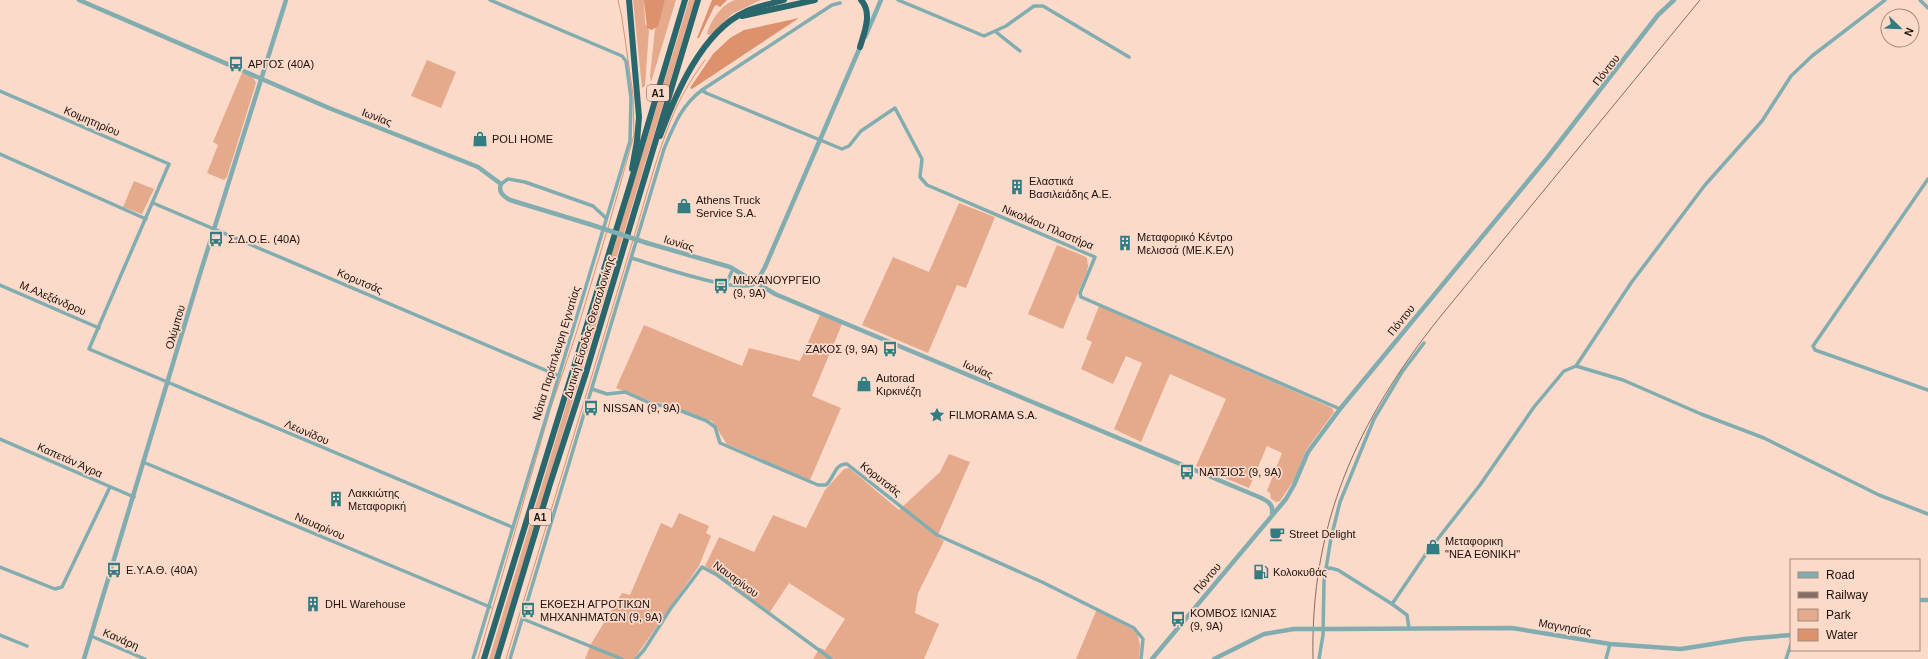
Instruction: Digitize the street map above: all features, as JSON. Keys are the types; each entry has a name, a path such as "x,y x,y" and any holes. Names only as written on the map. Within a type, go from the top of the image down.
{"highway":[{"path":"628,0 631,16 639,117 630,186"},
{"name":"Δυτική Είσοδος Θεσσαλονίκης","path":"484,659 560,408 630,186 685,0"},
{"name":"Δυτική Είσοδος Θεσσαλονίκης","path":"497,659 550,484 585,376 698,0"},
{"path":"648,163 673,105 701,54 717,33 735,18 756,8 784,0"},
{"path":"735,18 815,0"},
{"path":"860,48 867,15 865,5 861,0"}],"street":[{"name":"Ιωνίας","path":"79,0 328,108 478,167 501,184 499,188 502,194 510,200 733,269 783,297 1259,497 1270,503 1273,509 1272,513"},
{"name":"Ολύμπου","path":"84,659 214,230 286,0"},
{"name":"Νότια Παράπλευρη Εγνατίας","path":"473,659 512,528 560,376 606,218 624,165 631,128 628,76 624,58 617,53 490,0"},
{"path":"632,258 726,284 748,287 756,283 765,267 881,0"},
{"path":"898,0 984,36 996,32 1034,6 1041,5 1129,57"},
{"name":"Πόντου","path":"1152,659 1291,492 1308,452 1340,409 1547,158 1618,69 1658,15 1674,0"},
{"path":"1392,604 1426,554 1480,485 1539,401 1564,371 1576,366 1631,283 1705,186 1762,121 1791,76 1812,56 1885,0"},
{"path":"1920,0 1928,8"},
{"path":"510,659 664,148 677,118 687,103 702,90 832,5 840,3"},
{"path":"996,32 1020,51"},
{"path":"702,90 706,94 819,140"},
{"name":"Κοιμητηρίου","path":"0,91 167,163 169,166 167,172 153,203"},
{"name":"Νικολάου Πλαστήρα","path":"819,140 838,149 846,148 859,133 895,108 922,159 920,177 927,185 1095,257 1080,293 1081,297 1340,409"},
{"path":"0,154 146,219"},
{"path":"501,184 505,180 513,179 532,185 593,206 606,218"},
{"path":"1928,179 1813,346 1816,350 1928,390"},
{"path":"99,328 153,203"},
{"name":"Κορυτσάς","path":"153,203 560,376"},
{"path":"726,284 733,269"},
{"name":"Μ.Αλεξάνδρου","path":"0,285 99,328"},
{"name":"Λεωνίδου","path":"99,328 89,349 94,352 512,528"},
{"path":"1319,659 1322,635 1322,602 1326,569 1331,538 1340,502 1374,419 1402,372 1424,343"},
{"path":"1576,366 1623,380 1701,414 1764,438 1879,495 1928,514"},
{"name":"Κορυτσάς","path":"592,389 607,394 625,392 652,404 671,407 707,421 715,427 720,443 818,485 826,485 837,468 841,465 847,464 937,535 1062,591 1134,628 1142,639 1141,659"},
{"name":"Καπετάν Άγρα","path":"0,439 134,497"},
{"name":"Ναυαρίνου","path":"143,462 490,606"},
{"path":"0,567 55,589 62,587 110,487"},
{"name":"Ναυαρίνου","path":"636,659 644,650 671,608 702,567 832,659"},
{"path":"1326,569 1330,568 1338,570 1392,604 1407,615 1409,628"},
{"path":"523,619 622,659"},
{"name":"Μαγνησίας","path":"1214,659 1264,634 1277,630 1294,629 1512,628 1610,644 1681,649 1744,639 1790,635"},
{"path":"0,635 27,646"},
{"name":"Κανάρη","path":"91,636 145,659"},
{"path":"1606,659 1610,644"},
{"path":"1786,659 1790,647"}],"green space":[{"path":"633,0 644,0 645,23 649,30 645,86 642,88"},
{"path":"665,0 676,0 651,82 650,76 655,29"},
{"path":"689,0 695,0 494,659 489,659"},
{"path":"735,0 761,0 732,14 711,35 707,34 711,24 721,9"},
{"path":"427,60 456,72 441,108 411,96"},
{"path":"242,73 253,77 256,83 227,177 224,180 207,173 218,145 213,142"},
{"path":"134,181 154,189 142,214 123,207"},
{"path":"959,203 995,217 966,288 957,285 928,353 862,325 893,257 929,272"},
{"path":"1057,245 1087,258 1088,266 1063,329 1028,314"},
{"path":"1099,306 1332,408 1334,412 1306,450 1294,480 1280,501 1276,502 1271,499 1270,493 1267,491 1282,453 1267,446 1249,488 1196,466 1226,399 1170,374 1141,442 1114,429 1142,363 1126,356 1113,384 1081,369 1092,342 1086,339"},
{"path":"820,315 842,324 812,396 841,408 810,480 727,444 712,421 665,403 652,402 616,388 644,325 742,366 749,348 800,361"},
{"path":"949,454 970,462 937,537 944,541 918,593 915,613 939,624 924,659 813,659 820,648 825,650 845,619 789,583 770,612 705,566 719,537 754,552 773,515 806,528 825,490 844,469 849,468 899,510 940,472"},
{"path":"679,513 709,526 706,533 711,536 699,566 634,659 585,659 591,644 622,593 630,595 661,523 672,528"},
{"path":"1097,609 1137,632 1140,645 1139,659 1076,659"}],"water":[{"path":"644,0 665,0 658,26 652,30 647,28"},
{"path":"712,0 727,0 720,7 716,5 714,7 699,38 697,38"},
{"path":"799,18 692,89 690,88 713,54 730,38 744,30"}],"waterway":[{"path":"608,228 634,135 633,95 618,0"},
{"path":"634,237 653,172 676,108 682,95 705,60"},
{"path":"478,659 551,407 576,334 607,231"},
{"path":"506,659 633,240"}],"railway":[{"path":"1313,659 1314,610 1320,563 1330,519 1344,476 1363,435 1385,395 1411,356 1440,317 1700,0"}],"place":[{"name":"ΑΡΓΟΣ (40Α)","path":"236,64"},
{"name":"POLI HOME","path":"480,139"},
{"name":"Ελαστικά Βασιλειάδης Α.Ε.","path":"1017,187"},
{"name":"Athens Truck Service S.A.","path":"684,206"},
{"name":"Σ.Δ.Ο.Ε. (40Α)","path":"216,239"},
{"name":"Μεταφορικό Κέντρο Μελισσά (ΜΕ.Κ.ΕΛ)","path":"1125,243"},
{"name":"ΜΗΧΑΝΟΥΡΓΕΙΟ (9, 9Α)","path":"721,286"},
{"name":"ΖΑΚΟΣ (9, 9Α)","path":"890,349"},
{"name":"Autorad Κιρκινέζη","path":"864,384"},
{"name":"NISSAN (9, 9Α)","path":"591,408"},
{"name":"FILMORAMA S.A.","path":"937,415"},
{"name":"ΝΑΤΣΙΟΣ (9, 9Α)","path":"1187,472"},
{"name":"Λακκιώτης Μεταφορική","path":"336,499"},
{"name":"Street Delight","path":"1277,534"},
{"name":"Μεταφορικη \"ΝΕΑ ΕΘΝΙΚΗ\"","path":"1433,547"},
{"name":"Ε.Υ.Α.Θ. (40Α)","path":"114,570"},
{"name":"Κολοκυθάς","path":"1261,572"},
{"name":"DHL Warehouse","path":"313,604"},
{"name":"ΕΚΘΕΣΗ ΑΓΡΟΤΙΚΩΝ ΜΗΧΑΝΗΜΑΤΩΝ (9, 9Α)","path":"528,610"},
{"name":"ΚΟΜΒΟΣ ΙΩΝΙΑΣ (9, 9Α)","path":"1178,619"}]}
